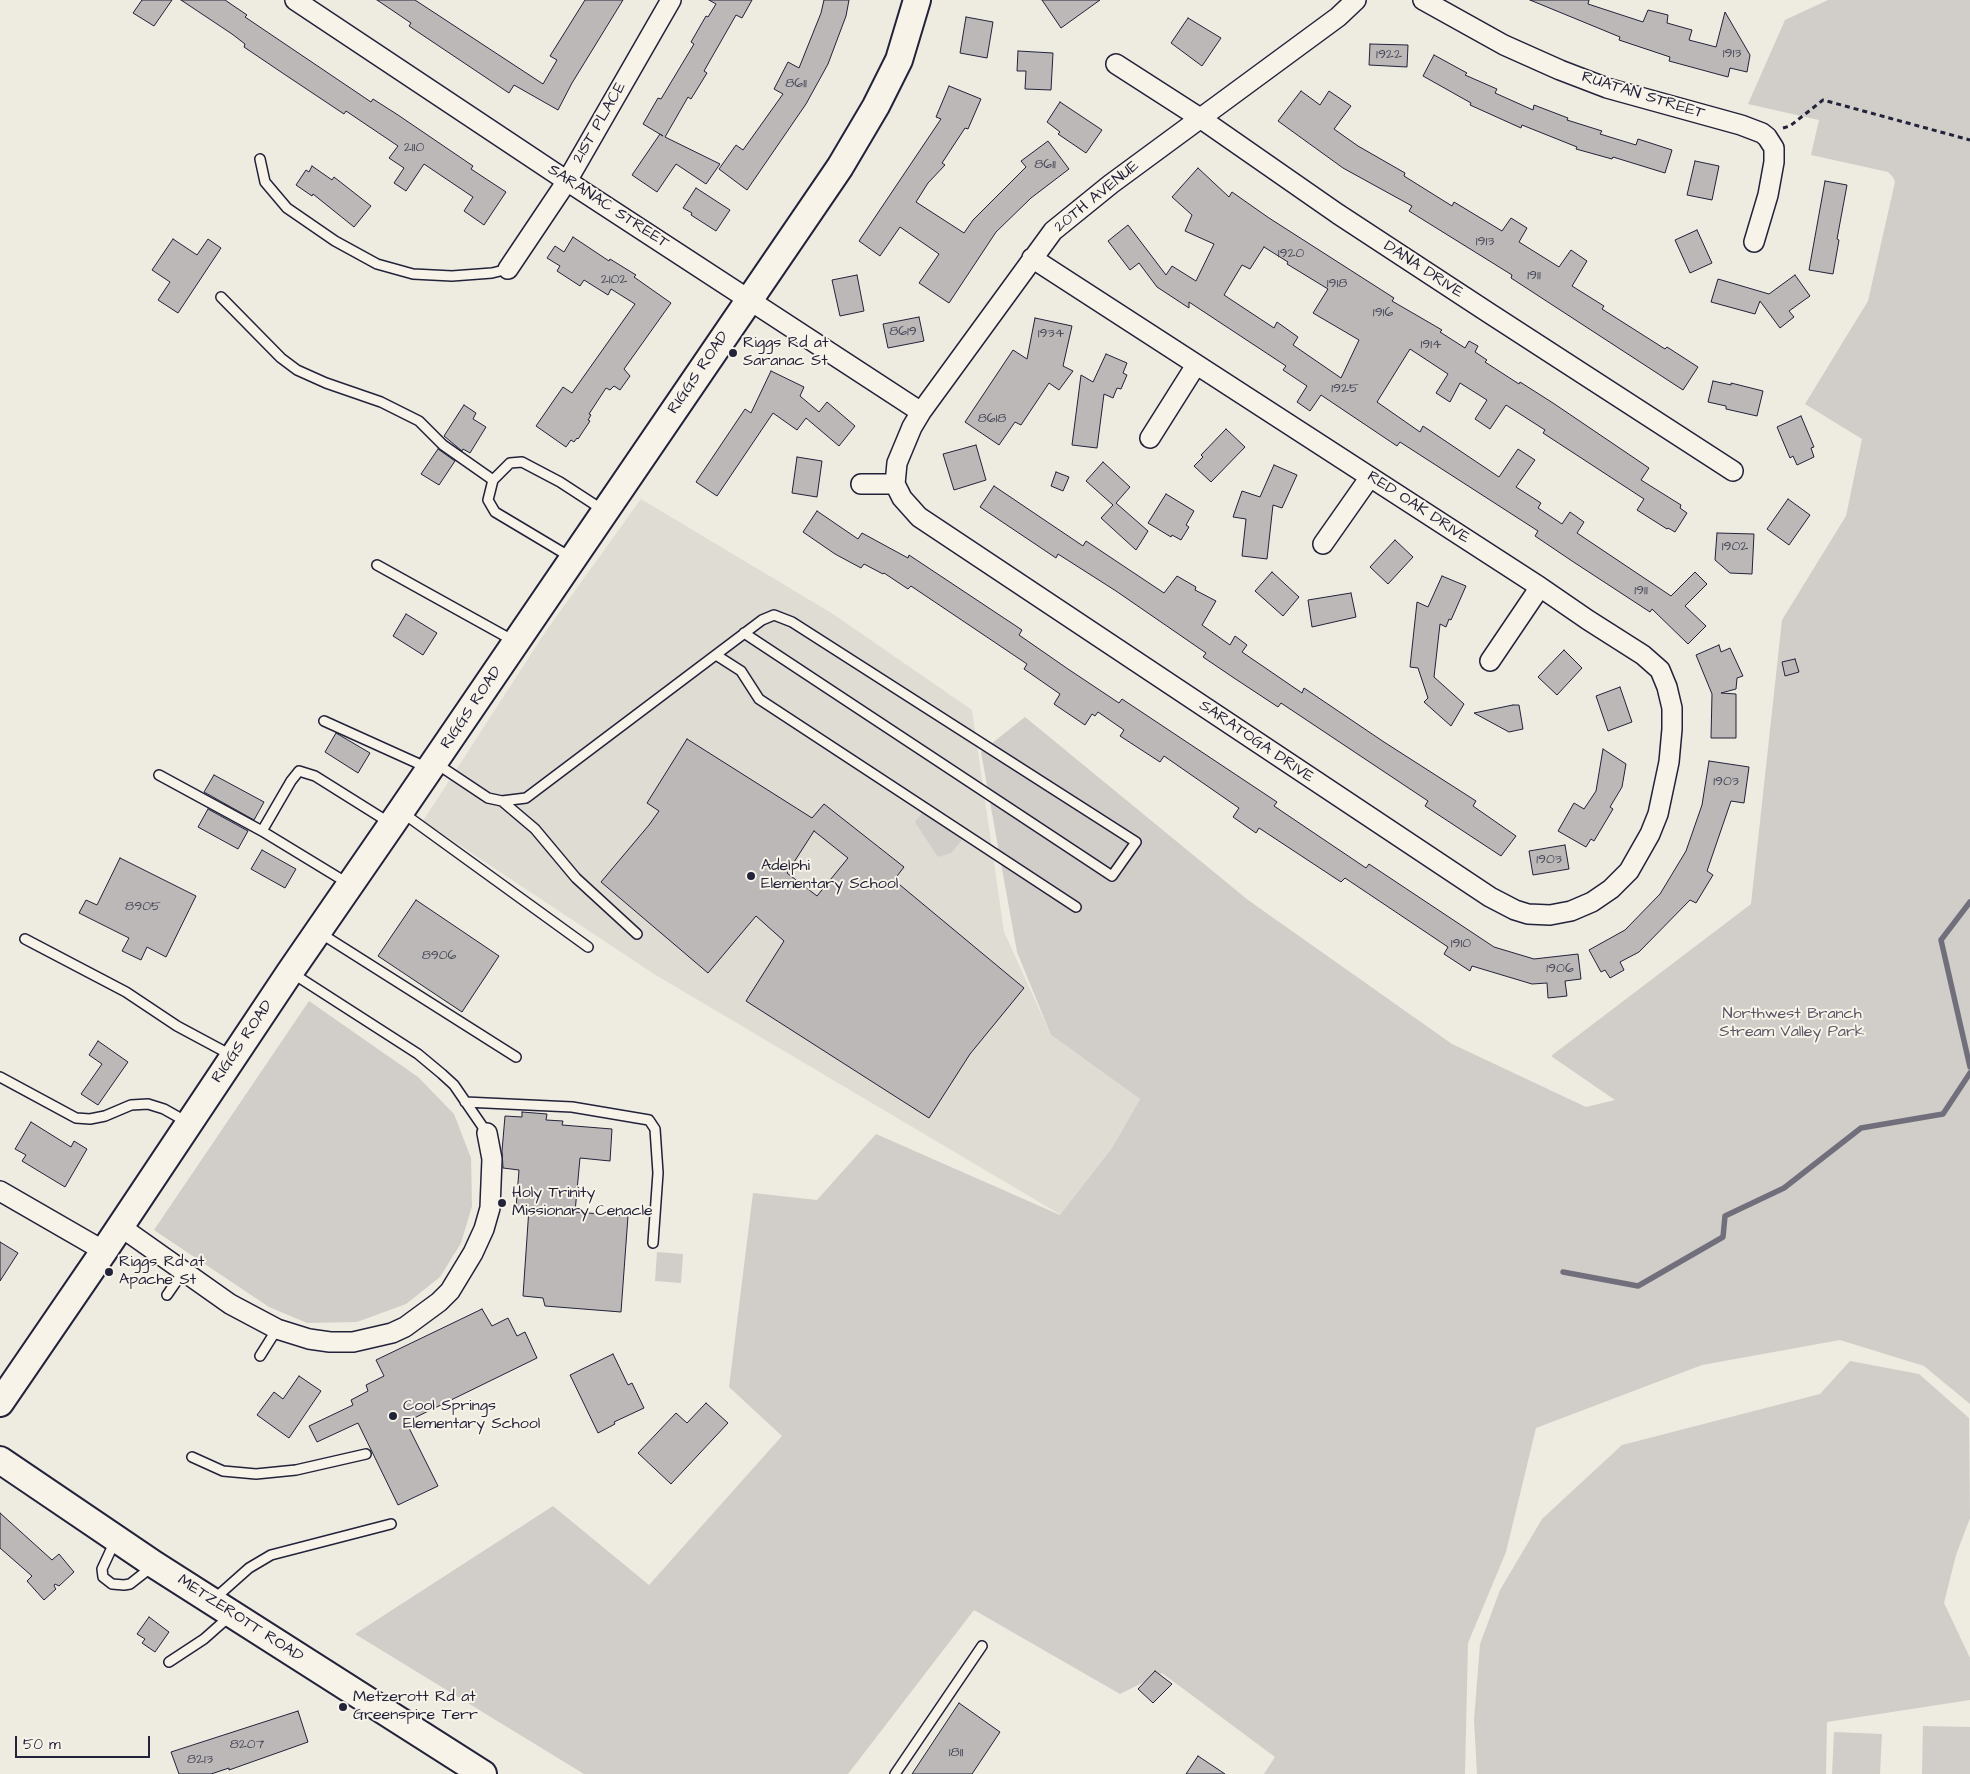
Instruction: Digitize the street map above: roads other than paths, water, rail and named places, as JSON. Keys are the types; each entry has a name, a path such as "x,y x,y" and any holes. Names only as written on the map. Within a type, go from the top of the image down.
{"main road":[{"name":"RIGGS ROAD","path":"0,1403 121,1227 290,972 433,766 840,167 876,106 899,60 917,0"},
{"name":"METZEROTT ROAD","path":"0,1460 154,1565 473,1772"}],"street":[{"name":"SARANAC STREET","path":"296,0 567,181 921,412"},
{"name":"21ST PLACE","path":"508,269 567,181 671,0"},
{"name":"20TH AVENUE","path":"894,484 897,464 912,427 921,412 1053,231 1068,217 1200,118 1338,18 1356,0"},
{"name":"RUATAN STREET","path":"1423,0 1504,45 1560,70 1614,91 1741,125 1767,137 1774,148 1774,162 1768,195 1754,242"},
{"name":"DANA DRIVE","path":"1116,64 1200,118 1338,214 1663,428 1733,471"},
{"name":"RED OAK DRIVE","path":"1032,258 1540,587 1643,655 1660,670 1667,687 1672,708 1672,729 1663,796 1650,834"},
{"path":"1150,438 1196,365"},
{"path":"1323,544 1370,478"},
{"path":"861,484 894,484"},
{"name":"SARATOGA DRIVE","path":"894,484 902,498 919,517 1482,892 1515,910 1528,914 1550,915 1571,911 1592,902 1611,889 1629,870 1650,834"},
{"path":"1490,661 1540,587"},
{"path":"121,1227 230,1304 277,1330 309,1339 330,1342 353,1342 392,1333 405,1327 439,1302 450,1291 473,1254 490,1208 492,1159 487,1133"},
{"path":"0,1191 104,1252"}],"lane":[{"path":"260,159 265,182 287,208 335,241 377,264 413,274 452,276 492,273 508,269"},
{"path":"221,297 281,358 297,370 326,383 381,402 419,421 443,445 493,480"},
{"path":"573,559 495,512 488,500 493,480 510,464 522,462 560,482 605,512"},
{"path":"377,565 516,642"},
{"path":"502,802 526,798 744,633 762,620 774,615 792,622 1136,842 1112,876 744,633"},
{"path":"716,655 741,671 759,699 1076,907"},
{"path":"324,721 433,766 488,798 502,802 536,829 576,878 637,934"},
{"path":"262,831 290,781 299,771 316,776 397,818 588,947"},
{"path":"159,775 262,831 350,884"},
{"path":"318,931 516,1057"},
{"path":"25,939 126,992 177,1026 234,1056"},
{"path":"290,972 418,1054 454,1085 487,1133"},
{"path":"0,1076 76,1118 90,1119 105,1116 131,1105 148,1104 164,1109 189,1124"},
{"path":"465,1102 572,1107 649,1120 656,1129 658,1173 653,1243"},
{"path":"166,1295 183,1272"},
{"path":"260,1356 277,1330"},
{"path":"192,1457 224,1472 256,1474 296,1470 366,1454"},
{"path":"168,1662 204,1639 249,1568 271,1555 391,1524"},
{"path":"116,1539 102,1569 103,1577 112,1584 130,1584 154,1565"},
{"path":"895,1774 982,1646"}],"waterway":[{"path":"1970,902 1941,940 1970,1067"},
{"path":"1563,1272 1638,1286 1723,1237 1725,1216 1784,1188 1861,1128 1943,1114 1970,1073"}],"place":[{"name":"Riggs Rd at Saranac St","path":"733,353"},
{"name":"Adelphi Elementary School","path":"751,876"},
{"name":"Holy Trinity Missionary Cenacle","path":"502,1203"},
{"name":"Riggs Rd at Apache St","path":"109,1272"},
{"name":"Cool Springs Elementary School","path":"393,1416"},
{"name":"Metzerott Rd at Greenspire Terr","path":"343,1707"}],"park label":[{"name":"Northwest Branch Stream Valley Park","path":"1792,1024"}]}
